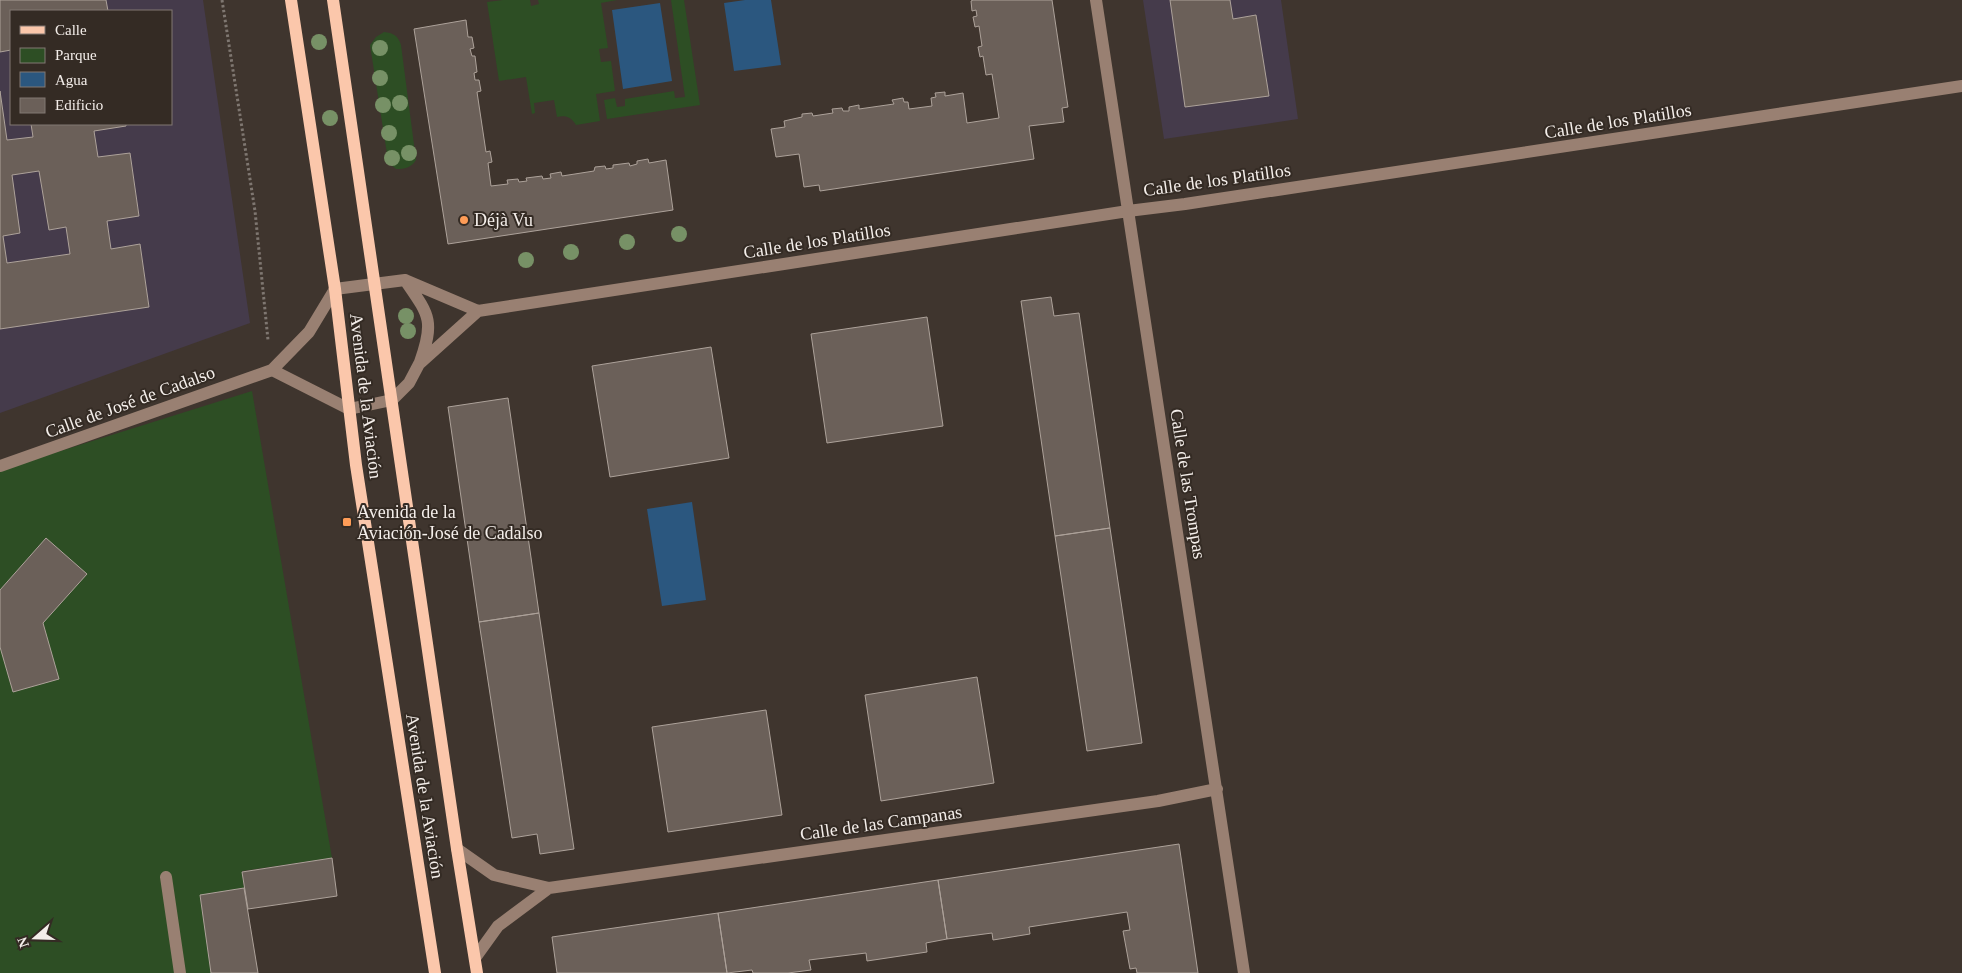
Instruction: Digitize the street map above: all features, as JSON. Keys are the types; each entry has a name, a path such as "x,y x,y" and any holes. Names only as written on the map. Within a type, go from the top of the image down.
{"main road":[{"name":"Avenida de la Aviación","path":"291,0 335,289 356,465 435,973"},
{"name":"Avenida de la Aviación","path":"334,0 457,848 477,973"}],"street":[{"name":"Calle de las Trompas","path":"1096,0 1244,973"},
{"name":"Calle de los Platillos","path":"478,311 1962,86"},
{"path":"272,370 349,409 392,400 409,383 419,364 426,344 429,326 426,310 405,280"},
{"path":"335,289 375,282 405,280 478,311 419,364"},
{"name":"Calle de José de Cadalso","path":"0,466 272,370 309,332 335,289"},
{"name":"Calle de las Campanas","path":"457,848 494,875 549,888 1158,801 1217,789"},
{"path":"166,877 180,973"},
{"name":"Calle de las Campanas","path":"475,958 498,926 549,888"}],"path":[{"path":"222,0 256,211 272,370"}],"shaded area":[{"path":"0,0 203,0 250,323 0,413"},
{"path":"1143,0 1281,0 1298,119 1164,139"}],"green space":[{"path":"530,0 531,6 539,4 538,0 617,0 601,3 608,48 599,49 601,62 611,61 615,91 596,94 600,121 576,125 568,117 557,117 554,100 534,103 535,113 532,114 526,77 499,81 487,2"},
{"path":"671,0 684,0 700,105 607,119 604,100 615,98 617,107 625,106 625,99 674,91 675,98 685,97"},
{"path":"384,32 395,35 401,45 416,160 408,168 402,169 396,169 391,165 387,154 370,45 376,37"},
{"path":"252,391 332,858 242,871 244,888 200,895 211,973 0,973 0,470"}],"water":[{"path":"745,0 771,0 781,65 734,71 724,3"},
{"path":"660,3 672,81 623,89 612,10"},
{"path":"692,502 706,600 662,606 647,509"}],"building":[{"path":"0,0 106,0 108,10 10,10 10,50 0,52"},
{"path":"1052,0 1068,107 1062,108 1064,122 1029,126 1034,159 820,191 819,185 804,187 799,154 776,157 771,129 785,127 784,121 802,117 802,114 812,113 813,116 833,113 832,109 842,108 843,111 849,111 849,107 859,105 859,109 894,104 892,100 903,98 904,102 908,102 909,109 932,106 931,98 936,97 935,93 945,92 945,96 963,93 967,123 999,118 992,74 986,75 983,56 980,57 978,47 982,46 979,26 975,27 973,17 977,16 976,10 972,11 971,1"},
{"path":"1170,0 1230,0 1233,19 1256,15 1269,96 1185,107"},
{"path":"466,20 468,37 472,37 474,48 470,49 472,56 475,56 477,72 474,73 475,80 479,80 481,91 477,92 486,152 490,151 492,162 488,163 491,186 508,184 507,180 518,179 519,182 527,181 526,178 542,176 543,179 551,178 550,174 561,172 562,176 594,171 595,167 605,166 606,169 613,168 613,165 629,163 630,166 637,164 637,161 648,159 649,163 666,160 673,210 448,244 414,29"},
{"path":"0,91 7,140 33,137 31,125 126,125 94,131 98,157 130,153 139,216 107,221 111,249 140,244 149,307 0,329","holes":["39,171 49,230 66,227 70,254 7,263 3,236 20,233 12,175"]},
{"path":"1051,297 1054,316 1079,313 1110,528 1055,536 1021,301"},
{"path":"927,317 943,426 827,443 811,334"},
{"path":"711,347 729,458 610,477 592,366"},
{"path":"508,398 539,613 479,622 448,407"},
{"path":"1110,528 1142,743 1087,751 1055,536"},
{"path":"46,538 87,574 43,623 59,679 13,692 0,647 0,590"},
{"path":"539,613 574,849 540,854 537,834 512,838 479,622"},
{"path":"977,677 994,783 881,801 865,695"},
{"path":"766,710 782,815 668,832 652,727"},
{"path":"1179,844 1198,973 1137,973 1136,968 1130,969 1123,931 1130,930 1127,912 1029,927 1030,934 993,940 992,933 947,939 938,880"},
{"path":"332,858 337,896 248,909 242,872"},
{"path":"938,880 947,939 926,943 927,952 867,961 866,953 809,960 811,970 788,973 753,973 752,970 727,973 718,913"},
{"path":"244,888 258,973 211,973 200,895"},
{"path":"718,913 727,973 557,973 552,937"}],"place":[{"name":"Déjà Vu","path":"464,220"},
{"name":"Avenida de la Aviación-José de Cadalso","path":"347,522"}]}
